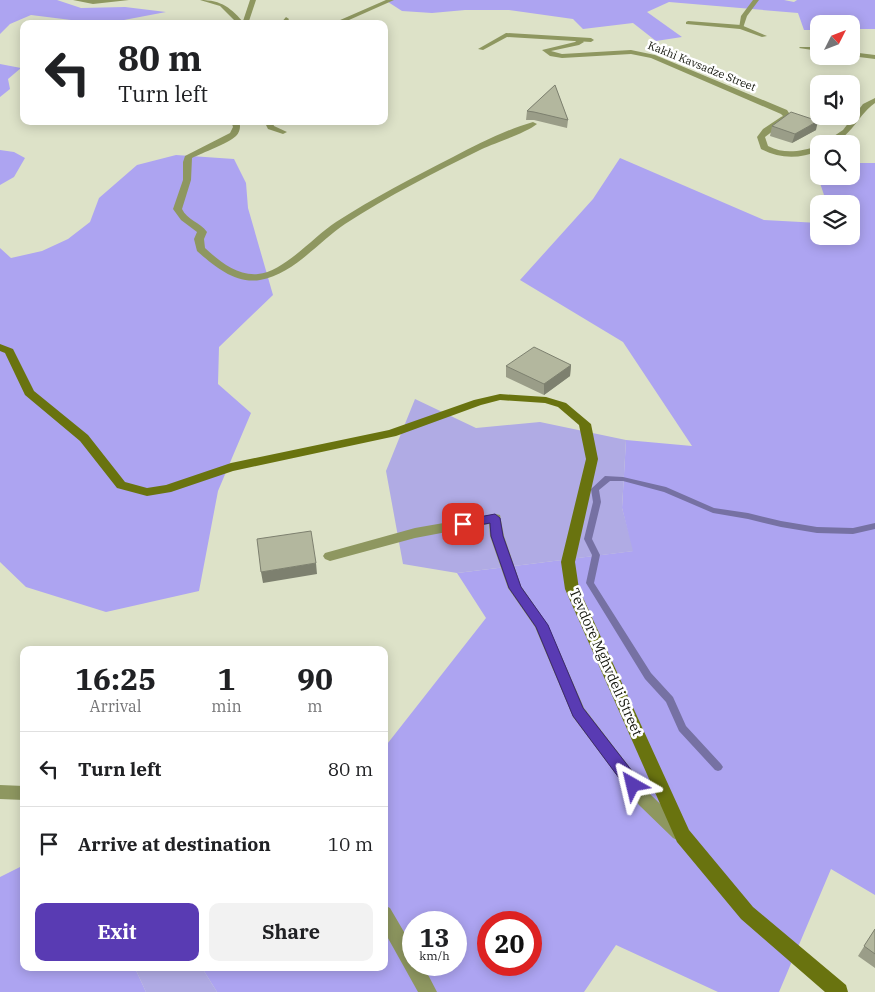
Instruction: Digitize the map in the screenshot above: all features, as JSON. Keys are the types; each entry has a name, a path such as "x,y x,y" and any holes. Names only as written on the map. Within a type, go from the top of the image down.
{"street":[{"path":"76,0 93,2 126,0"},
{"path":"203,0 222,5 235,12 240,20"},
{"path":"245,20 253,0"},
{"path":"344,20 391,0"},
{"path":"741,27 744,16 756,0"},
{"path":"688,23 741,27 764,36"},
{"path":"481,49 506,35 591,40"},
{"name":"Kakhi Kavsadze Street","path":"580,40 577,44 544,50 552,55 562,56 630,52 645,53 772,106 784,112 787,116"},
{"path":"802,48 810,48"},
{"path":"860,56 875,58"},
{"path":"841,135 846,132 866,106 875,100"},
{"path":"796,118 787,116 783,121 763,133 761,137 764,147 782,155 796,155 810,151"},
{"path":"235,125 236,130 233,135 195,153 186,160 186,185 177,205 177,211 184,220 200,228 202,232 199,239 200,249 207,255 225,269 242,276 259,277 276,272 287,265 335,225 364,208 468,152 532,124"},
{"path":"270,125 283,132"},
{"name":"Tevdore Mghvdeli Street","path":"0,347 9,351 29,393 84,438 121,485 147,492 167,489 231,467 392,433 478,402 500,397 546,400 562,405 584,424 592,458 568,562 572,589 683,836 747,912 839,992"},
{"path":"330,556 415,533 495,518 497,536 515,588 541,625 578,712 644,800 683,836"},
{"path":"0,792 20,793"},
{"path":"388,921 428,992"}],"shaded area":[{"path":"0,0 57,0 81,8 125,7 166,12 124,20 71,20 31,15 10,24 0,34"},
{"path":"385,0 784,0 794,2 797,0 875,0 875,29 860,29 860,15 810,15 810,30 804,30 798,13 669,2 647,12 682,37 656,41 633,23 583,29 573,19 509,10 465,10 432,13 402,11"},
{"path":"0,64 20,68 8,79 10,89 0,97"},
{"path":"0,150 14,152 25,158 14,177 0,185"},
{"path":"176,155 234,159 246,183 248,208 273,295 219,347 218,384 251,413 218,491 199,591 106,612 26,587 0,562 0,248 11,258 42,251 68,239 90,222 99,198 137,165"},
{"path":"620,158 764,220 810,223 810,245 860,245 860,195 824,195 821,185 860,185 860,163 875,163 875,895 831,869 779,992 718,992 616,945 584,992 217,992 204,971 388,971 388,743 486,618 457,573 633,551 622,508 626,440 692,446 623,342 520,280 593,199"},
{"path":"415,399 476,428 540,422 626,440 622,508 634,551 457,573 403,564 386,471"},
{"path":"20,867 20,971 136,971 146,992 0,992 0,877"},
{"path":"136,971 204,971 217,992 146,992"}],"building":[{"path":"555,85 568,120 527,111"},
{"path":"791,112 810,118 811,125 795,134 772,126"},
{"path":"534,347 571,365 544,384 506,366"},
{"path":"311,531 316,563 261,572 257,539"},
{"path":"875,929 875,954 864,946"}],"waterway":[{"path":"718,767 682,728 670,700 648,676 590,583 596,555 588,539 597,502 595,489 608,478 623,479 666,490 713,510 781,524 817,530 853,531 875,526"}],"route":[{"path":"463,524 495,518 497,536 515,588 541,625 578,712 633,785"}]}
